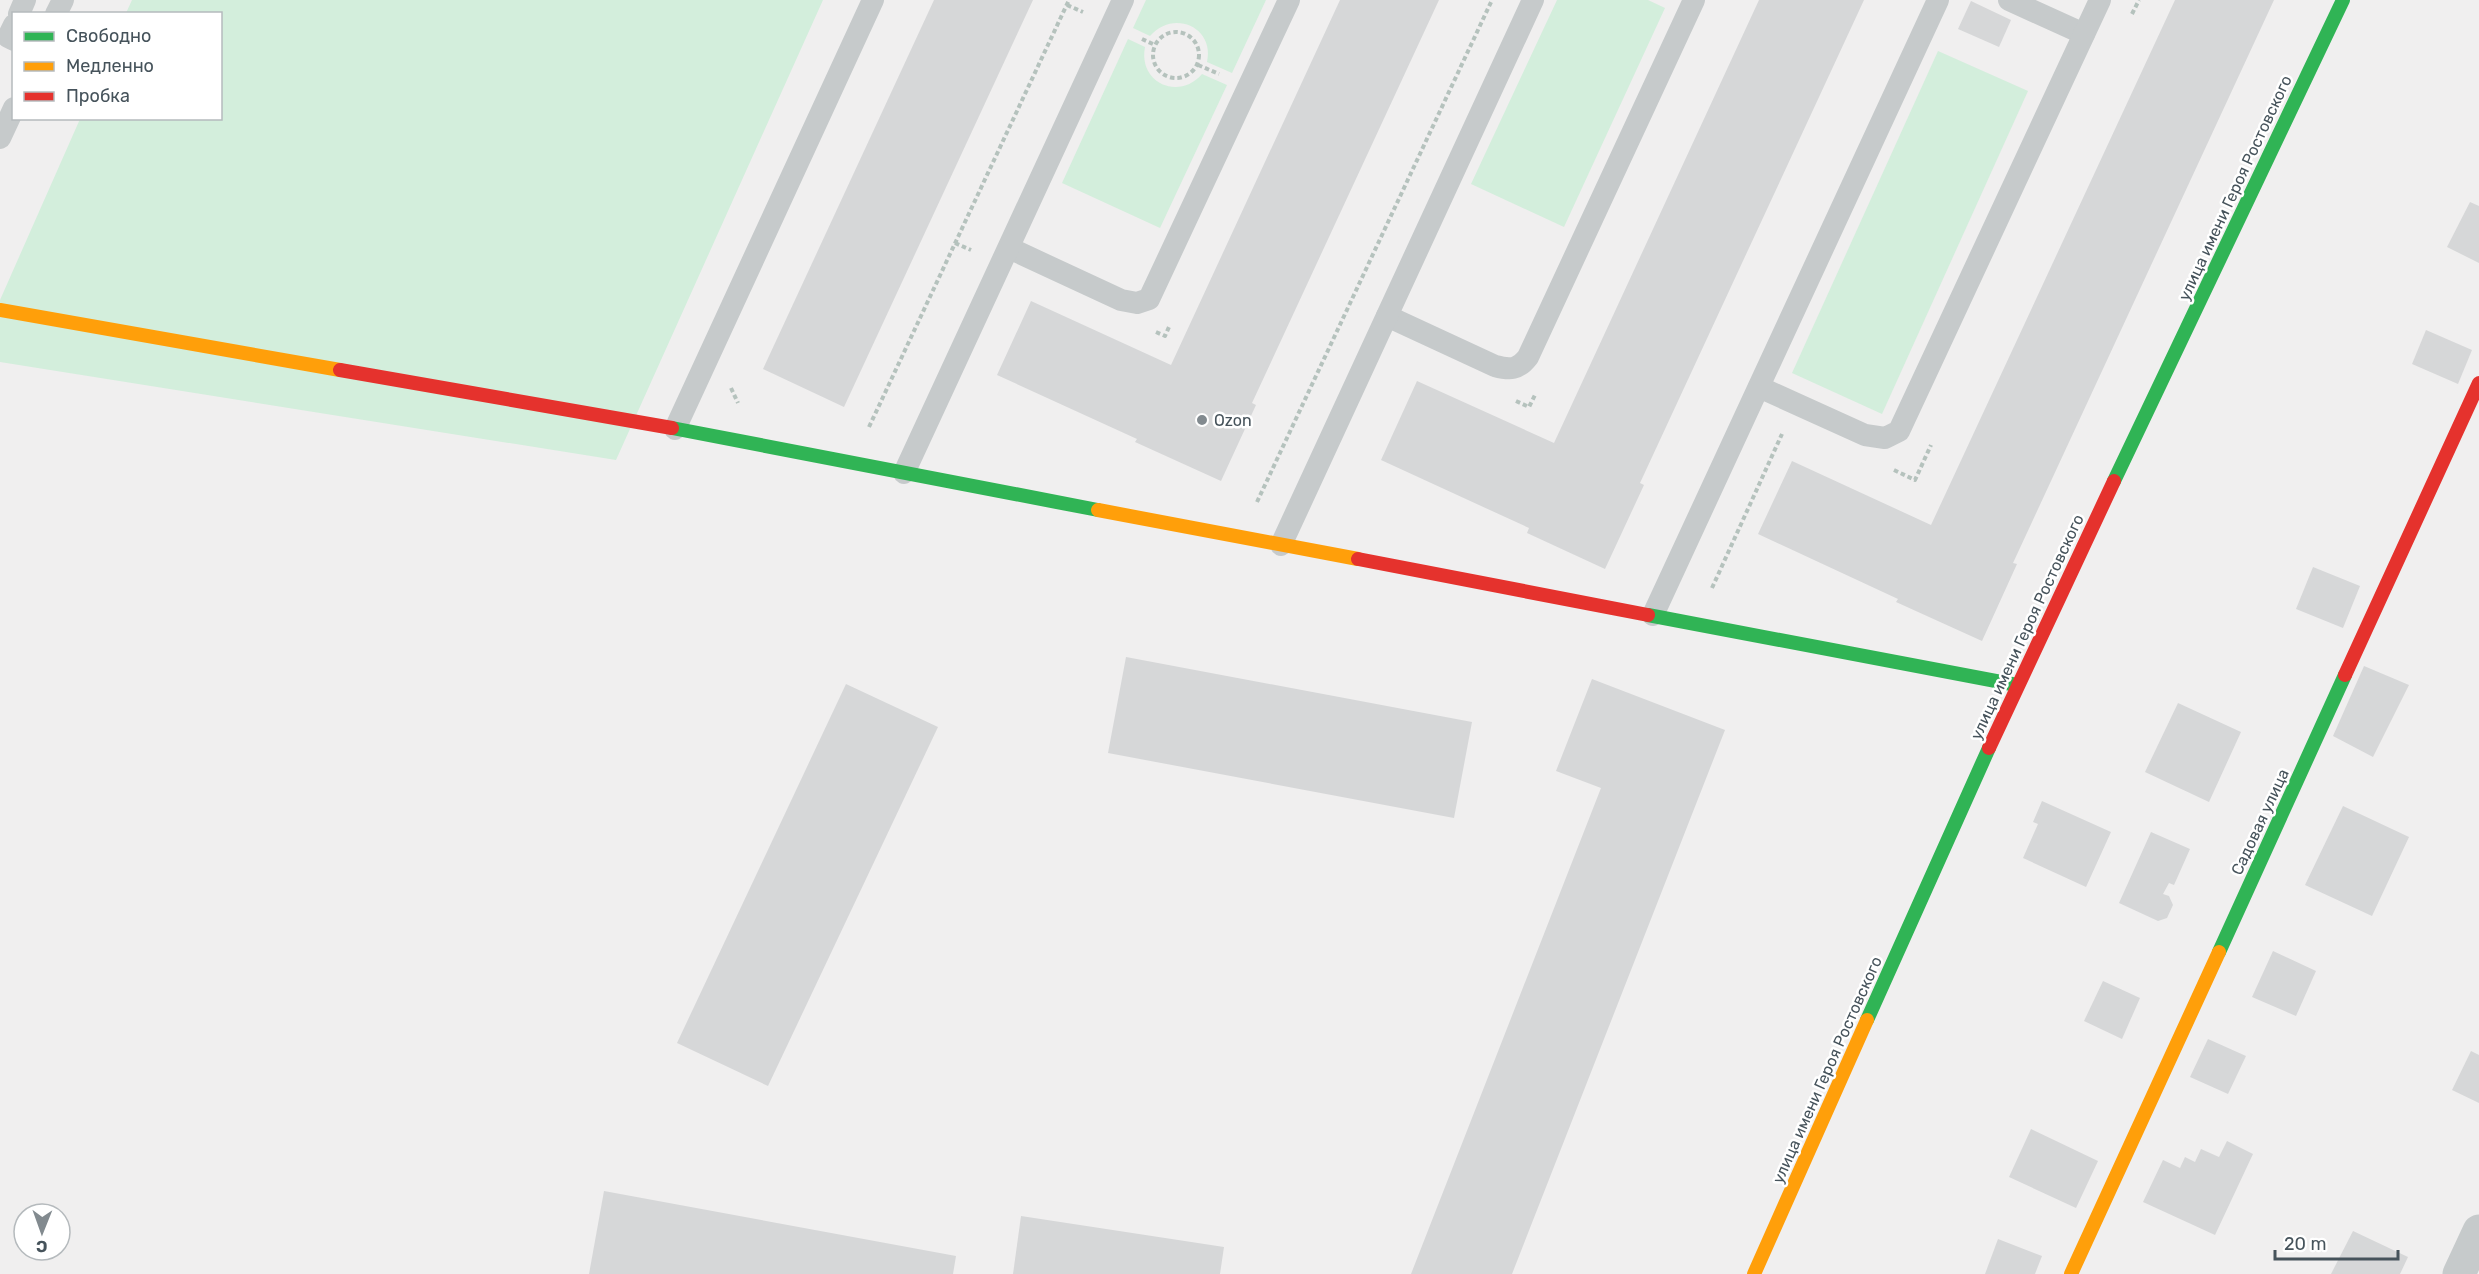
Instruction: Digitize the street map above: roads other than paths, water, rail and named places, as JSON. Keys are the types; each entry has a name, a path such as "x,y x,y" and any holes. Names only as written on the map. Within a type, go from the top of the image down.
{"street":[{"name":"улица имени Героя Ростовского","path":"1754,1274 2017,685 2343,0"},
{"path":"0,310 675,429 2017,685"},
{"name":"Садовая улица","path":"2071,1274 2479,383"},
{"path":"2459,1274 2479,1231"}],"lane":[{"path":"675,429 873,0"},
{"path":"904,473 1123,0"},
{"path":"1009,248 1121,300 1137,303 1149,299 1289,0"},
{"path":"1281,545 1533,0"},
{"path":"1387,316 1495,366 1509,370 1521,366 1528,357 1694,0"},
{"path":"1653,615 1938,0"},
{"path":"2009,0 2084,34"},
{"path":"1759,387 1864,435 1885,438 1899,432 2100,0"},
{"path":"0,138 12,112"}],"place":[{"name":"Ozon","path":"1202,420"}]}
